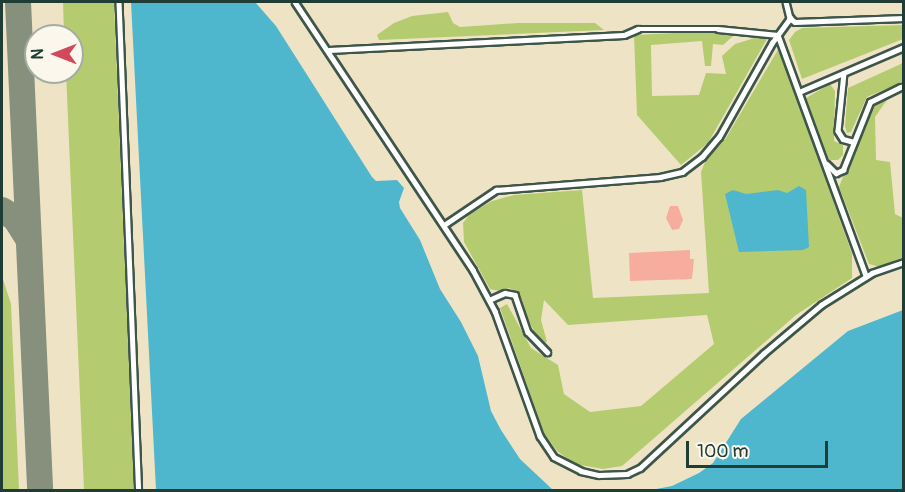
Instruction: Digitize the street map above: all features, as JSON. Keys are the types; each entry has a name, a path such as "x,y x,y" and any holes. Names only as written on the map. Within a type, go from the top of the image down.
{"lane":[{"path":"119,2 140,490"},
{"path":"295,2 444,225 489,300 540,436 554,457 581,471 599,475 627,474 640,468 791,328 820,305 866,276 903,262"},
{"path":"786,2 790,18 795,22 903,18"},
{"path":"444,225 496,190 660,177 682,172 702,157 719,137 790,18"},
{"path":"329,50 624,35 638,29 718,29 778,35"},
{"path":"778,35 866,276"},
{"path":"799,92 903,47"},
{"path":"844,73 838,131 843,139 854,142"},
{"path":"825,163 836,173 843,170 870,102 901,87"},
{"path":"489,300 505,293 515,295 528,332 547,352"}],"green space":[{"path":"63,2 114,2 134,490 84,490 67,84 84,84 84,24 64,24"},
{"path":"448,12 453,23 460,27 518,23 595,23 604,30 379,40 377,35 394,23 412,16"},
{"path":"903,25 903,39 802,79 789,40 795,32 802,28"},
{"path":"716,31 733,36 723,45 713,44 711,66 705,66 702,41 651,45 652,96 699,95 706,73 726,74 722,56 735,44 758,37 767,39 708,143 681,165 637,115 634,35"},
{"path":"779,48 852,254 852,278 796,315 622,466 603,469 575,464 557,451 544,433 500,308 507,304 531,348 558,365 564,394 590,412 641,406 714,344 707,315 568,325 544,300 541,320 547,342 540,343 528,319 522,299 515,291 509,288 499,291 490,289 464,242 463,223 470,214 492,201 514,195 582,190 593,298 709,293 701,172 705,162 726,138"},
{"path":"903,63 903,82 867,97 851,132 847,133 845,126 848,88"},
{"path":"830,84 835,91 834,141 843,145 843,155 838,160 829,160 806,98"},
{"path":"884,96 889,97 875,117 876,160 890,162 895,214 903,218 903,257 880,267 869,264 839,187 870,107"},
{"path":"2,276 11,304 19,490 2,490"}],"water":[{"path":"131,2 255,2 276,26 372,177 376,181 397,180 404,188 399,202 400,208 420,240 440,289 461,322 478,356 491,411 520,459 553,490 156,490"},
{"path":"799,186 806,190 809,247 803,250 739,252 725,194 733,190 746,194 778,190 787,193"},
{"path":"903,310 903,490 651,490 672,486 699,473 713,463 741,419 848,331"}],"building":[{"path":"670,206 678,206 683,220 679,229 672,230 666,218"},
{"path":"690,250 690,259 694,259 692,279 630,281 629,253"}],"taxiway":[{"path":"18,2 40,490"},
{"path":"2,210 15,218 28,239"}]}
